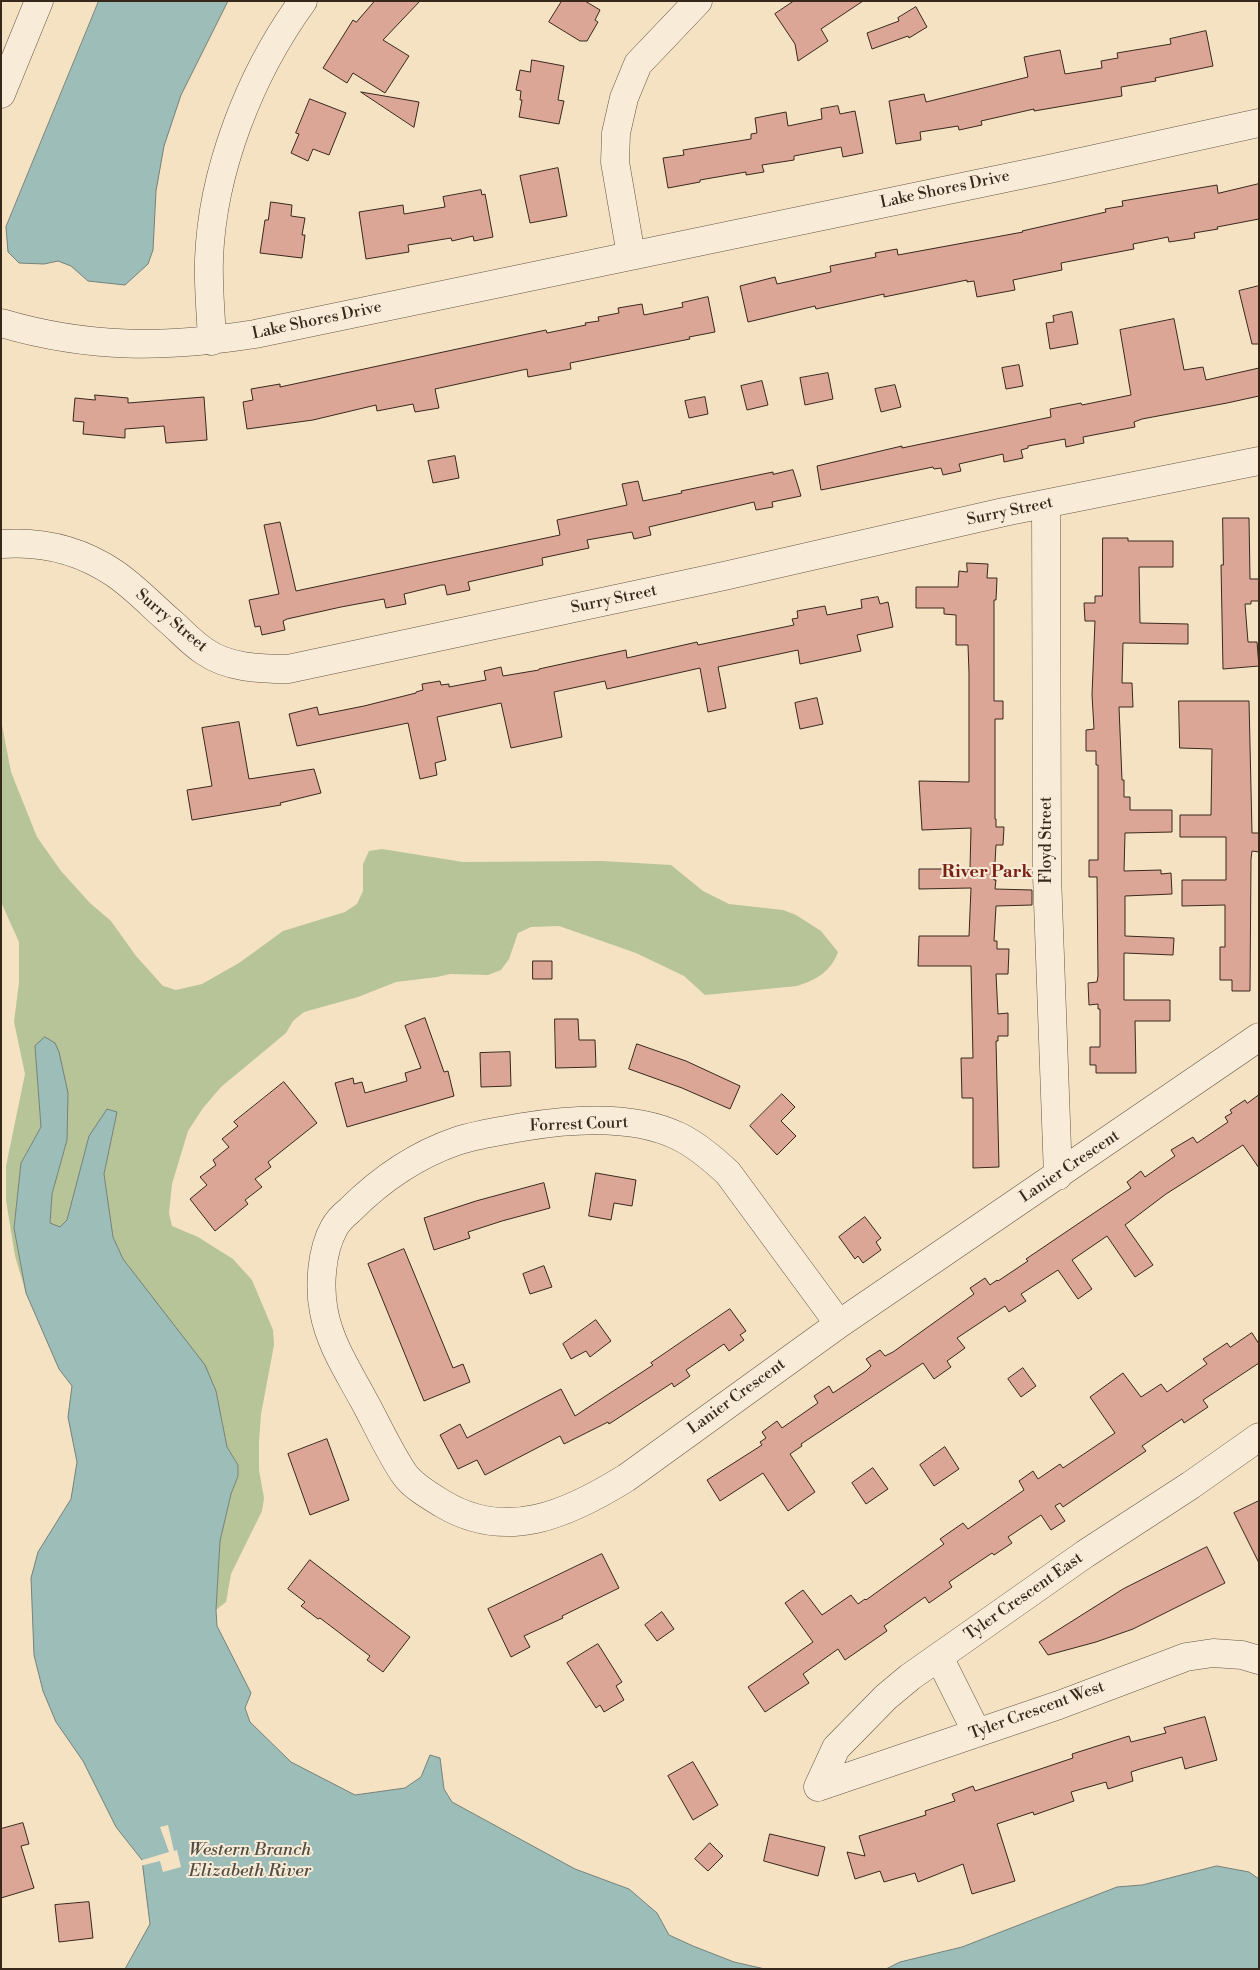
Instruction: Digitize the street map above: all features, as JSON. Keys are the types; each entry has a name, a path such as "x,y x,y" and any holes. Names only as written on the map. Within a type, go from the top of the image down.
{"street":[{"path":"1,94 39,1"},
{"path":"212,341 209,261 214,206 224,160 241,114 267,60 302,1"},
{"path":"631,255 614,162 616,133 624,98 638,64 698,1"},
{"name":"Lake Shores Drive","path":"1,323 36,333 81,341 153,344 212,341 255,334 1049,169 1259,123"},
{"name":"Surry Street","path":"1,544 25,542 51,546 85,558 114,573 204,651 234,664 261,669 288,669 724,576 1046,504 1259,461"},
{"name":"Floyd Street","path":"1046,504 1047,875 1058,1176"},
{"name":"Lanier Crescent","path":"329,1243 325,1255 321,1284 324,1312 332,1340 406,1476 436,1500 453,1510 480,1519 503,1523 531,1520 558,1513 590,1500 626,1478 839,1324 1259,1037"},
{"name":"Forrest Court","path":"329,1243 334,1228 365,1194 403,1167 424,1155 458,1141 531,1126 587,1122 638,1123 679,1137 705,1152 728,1173 839,1324"},
{"name":"Tyler Crescent East","path":"818,1787 836,1748 886,1697 939,1657 1085,1554 1191,1485 1259,1437"},
{"name":"Tyler Crescent West","path":"818,1787 1059,1705 1186,1657 1213,1653 1259,1660"},
{"path":"939,1657 977,1733"}],"green space":[{"path":"1,720 11,772 37,837 61,871 90,903 111,921 136,956 163,986 176,990 202,984 239,963 283,931 345,912 357,904 363,891 363,864 369,851 382,849 463,862 602,861 671,865 703,891 729,904 783,910 796,915 821,931 838,952 827,970 817,978 797,986 705,995 684,976 636,953 559,926 531,927 518,933 509,959 501,970 488,975 450,974 396,982 358,997 304,1012 293,1021 286,1033 221,1087 203,1108 188,1131 172,1184 169,1213 172,1226 198,1237 233,1259 252,1280 273,1330 274,1345 261,1414 259,1470 264,1498 262,1511 231,1574 226,1602 216,1610 220,1541 231,1494 238,1476 238,1465 227,1447 216,1391 123,1259 113,1237 104,1174 117,1112 89,1136 67,1220 60,1227 50,1224 52,1194 67,1140 35,1046 41,1127 21,1163 14,1228 26,1293 15,1256 6,1200 6,1166 25,1074 14,1022 19,982 19,942 1,902"}],"water":[{"path":"99,1 228,1 181,95 164,146 156,191 153,250 148,264 125,285 88,281 71,266 58,261 44,264 19,263 8,252 6,227"},
{"name":"Western Branch Elizabeth River","path":"45,1037 55,1043 59,1052 68,1093 67,1140 52,1194 50,1223 60,1227 67,1220 89,1136 107,1109 117,1112 104,1174 113,1237 123,1259 205,1365 216,1391 227,1447 238,1465 238,1476 231,1494 220,1541 216,1610 217,1626 251,1693 245,1708 250,1722 291,1762 355,1795 405,1788 421,1777 430,1755 440,1758 444,1789 452,1802 575,1869 629,1889 657,1913 669,1935 734,1962 765,1969 125,1969 150,1924 142,1860 116,1827 83,1761 56,1722 43,1691 34,1655 31,1578 38,1552 71,1499 77,1462 68,1417 72,1386 59,1369 26,1293 14,1228 21,1163 41,1127 35,1046"},
{"path":"1217,1866 1249,1872 1259,1879 1259,1969 886,1969 900,1962 962,1947 1117,1887 1142,1885"}],"pier":[{"path":"168,1825 174,1851 177,1850 181,1867 163,1872 160,1861 140,1866 139,1861 169,1852 160,1827"}],"building":[{"path":"375,1 420,1 383,40 409,56 385,93 353,73 347,83 323,68 353,20 356,22"},
{"path":"562,1 585,1 600,10 595,20 598,22 587,41 580,41 549,22"},
{"path":"794,1 863,1 821,29 828,41 798,61 795,44 775,14"},
{"path":"916,7 927,27 909,38 908,36 872,49 867,33 899,21 898,18"},
{"path":"1206,31 1213,66 1155,78 1156,81 1121,87 1122,96 1034,111 1034,109 981,121 982,125 959,130 958,126 920,132 921,140 896,144 889,101 924,94 926,102 1028,77 1024,57 1060,50 1065,74 1102,68 1101,61 1118,58 1117,53 1171,44 1170,39"},
{"path":"532,60 564,66 558,100 564,101 559,124 519,117 522,100 520,100 521,91 516,90 520,70 530,72"},
{"path":"361,92 419,102 414,127"},
{"path":"310,99 346,113 329,155 313,149 308,161 291,153 299,134 296,133"},
{"path":"838,106 840,114 855,111 863,153 843,157 841,147 794,156 794,160 762,165 764,172 746,175 746,172 668,188 663,158 684,155 683,150 751,139 751,134 757,133 755,118 786,112 788,126 822,119 821,109"},
{"path":"558,168 567,216 530,223 520,176"},
{"path":"1259,184 1259,219 1194,233 1195,238 1169,242 1168,237 1133,244 1134,249 1061,263 1062,270 1013,280 1015,290 977,297 974,281 967,282 967,280 884,297 884,294 816,309 815,306 748,322 740,286 775,277 777,284 831,272 830,266 876,257 875,253 897,249 898,255 1023,232 1106,212 1105,209 1123,206 1122,201 1217,185 1218,193"},
{"path":"481,190 482,195 485,194 493,237 474,241 473,236 452,241 451,238 408,245 409,252 366,259 359,212 403,205 404,214 445,207 443,197"},
{"path":"271,202 292,205 291,216 305,218 302,235 305,235 302,258 260,253 265,220 268,220"},
{"path":"1259,286 1259,344 1252,344 1239,291"},
{"path":"708,297 715,332 689,337 690,339 570,363 571,369 528,377 527,369 435,389 439,408 415,412 413,404 377,411 376,405 313,420 247,429 243,402 253,400 251,389 280,384 280,387 546,330 547,333 586,325 585,323 599,321 598,317 619,313 618,308 642,304 644,315 683,307 682,303"},
{"path":"1072,312 1078,344 1050,349 1046,323 1054,322 1053,316"},
{"path":"1174,319 1184,370 1203,367 1206,380 1259,368 1259,396 1142,419 1134,422 1135,427 1083,437 1084,443 1066,447 1065,439 1028,446 1028,448 1021,450 1023,458 1004,462 1003,454 959,464 961,471 943,475 941,468 934,469 933,467 821,490 817,466 902,446 902,448 1051,417 1050,409 1081,403 1082,405 1131,395 1120,330"},
{"path":"1019,365 1023,386 1006,389 1002,368"},
{"path":"828,373 833,399 805,405 800,378"},
{"path":"762,381 768,405 747,410 741,386"},
{"path":"895,385 901,407 881,412 875,389"},
{"path":"95,395 128,398 128,403 204,397 207,440 166,443 164,426 125,429 125,438 83,434 84,422 73,421 75,398 95,400"},
{"path":"705,397 708,414 689,418 685,401"},
{"path":"455,456 459,478 433,483 428,461"},
{"path":"793,470 801,496 772,502 773,507 756,510 754,502 649,527 651,535 634,539 632,532 587,540 589,548 542,558 543,565 468,582 470,590 447,595 445,585 441,585 404,594 406,604 386,608 384,599 341,607 287,619 283,621 285,630 262,635 260,626 255,627 249,600 279,594 264,525 280,522 296,591 560,535 557,520 627,505 622,484 638,481 643,501 682,493 681,491 773,472 773,474"},
{"path":"1223,518 1249,518 1250,579 1259,579 1259,601 1251,601 1251,604 1245,604 1248,642 1257,642 1259,666 1223,669 1221,565 1223,565"},
{"path":"1103,538 1128,538 1128,541 1173,541 1173,567 1139,567 1140,623 1188,624 1188,644 1123,643 1122,683 1132,683 1133,707 1119,707 1124,797 1130,797 1130,810 1172,810 1172,832 1125,833 1124,871 1161,870 1161,874 1171,873 1172,894 1125,896 1125,936 1174,938 1173,955 1124,953 1124,1000 1170,1000 1170,1021 1135,1021 1136,1073 1096,1073 1096,1065 1090,1065 1090,1047 1100,1047 1100,1009 1098,1009 1098,1004 1089,1005 1088,983 1097,982 1098,976 1097,877 1089,877 1089,860 1098,860 1098,765 1096,765 1096,751 1086,751 1086,730 1094,729 1092,695 1095,621 1085,621 1084,603 1095,603 1095,596 1102,596"},
{"path":"967,563 988,564 987,578 997,578 996,600 994,600 994,701 1003,701 1003,719 995,719 995,819 996,827 1004,827 1003,845 996,845 995,889 1032,890 1032,905 996,906 994,941 997,941 997,949 1009,949 1008,974 996,974 998,1014 1008,1013 1008,1036 998,1036 998,1041 996,1041 999,1167 973,1168 973,1098 962,1098 961,1058 973,1058 971,966 918,966 919,936 969,936 971,888 919,889 919,869 970,869 971,828 922,830 919,781 969,782 969,673 968,645 956,645 956,615 944,614 944,608 916,608 916,587 958,587 959,571 967,572"},
{"path":"878,597 880,604 888,602 893,627 857,635 861,651 800,664 798,650 718,667 726,708 708,712 700,668 607,689 605,681 554,692 562,737 511,748 501,703 437,717 446,760 435,763 437,775 420,779 408,723 297,746 289,714 317,707 319,715 364,706 416,693 423,690 422,684 440,681 441,685 449,684 449,687 486,680 484,671 501,667 503,676 539,670 626,650 627,658 697,642 698,645 794,625 792,619 798,618 797,611 825,606 827,615 862,608 861,600"},
{"path":"817,698 823,724 800,729 795,703"},
{"path":"1179,701 1249,701 1252,833 1259,833 1259,852 1252,851 1251,859 1250,991 1232,991 1232,980 1220,980 1220,947 1225,947 1225,905 1182,906 1182,880 1226,880 1226,837 1180,837 1180,815 1211,815 1212,749 1180,748"},
{"path":"239,722 249,779 314,769 321,793 280,803 281,805 192,820 187,790 212,786 202,728"},
{"path":"533,961 552,961 552,979 533,979"},
{"path":"425,1018 444,1072 448,1071 454,1096 347,1127 335,1083 353,1078 354,1084 362,1082 365,1093 407,1081 405,1073 421,1068 405,1026"},
{"path":"555,1019 578,1019 579,1040 595,1040 596,1067 556,1068"},
{"path":"637,1044 686,1061 740,1086 730,1109 682,1088 629,1069"},
{"path":"510,1052 511,1086 481,1087 480,1053"},
{"path":"284,1082 317,1123 268,1162 271,1167 255,1179 262,1187 245,1200 248,1204 215,1231 190,1199 207,1185 200,1177 216,1165 213,1160 229,1147 222,1139 238,1126 234,1122"},
{"path":"782,1094 795,1107 781,1121 796,1136 777,1155 750,1126"},
{"path":"1259,1095 1259,1168 1243,1145 1166,1194 1125,1225 1153,1265 1135,1277 1107,1236 1072,1260 1092,1289 1078,1299 1058,1270 1021,1294 1026,1301 1009,1312 1005,1306 957,1338 965,1348 947,1361 951,1367 934,1379 923,1363 801,1444 802,1446 790,1454 815,1492 788,1511 763,1473 720,1501 707,1480 762,1445 760,1442 766,1438 762,1432 777,1421 782,1428 818,1403 814,1396 829,1386 833,1393 866,1371 871,1366 866,1359 880,1350 885,1356 893,1352 974,1294 970,1288 985,1278 990,1285 1028,1261 1026,1259 1131,1188 1127,1182 1141,1171 1145,1177 1175,1156 1171,1150 1193,1137 1197,1143 1228,1122 1225,1117 1232,1113 1230,1110 1245,1100 1247,1103"},
{"path":"596,1173 636,1180 632,1206 614,1203 611,1220 589,1216"},
{"path":"544,1183 550,1208 468,1232 470,1238 434,1250 424,1218 476,1201"},
{"path":"865,1217 881,1238 876,1242 881,1250 863,1263 858,1256 855,1259 839,1237"},
{"path":"404,1249 453,1368 463,1364 470,1382 424,1401 368,1264"},
{"path":"544,1266 552,1287 530,1294 523,1274"},
{"path":"730,1309 746,1331 740,1335 744,1340 729,1351 724,1344 686,1370 690,1376 674,1387 672,1383 609,1424 608,1422 564,1444 560,1436 485,1475 477,1460 458,1469 440,1435 460,1424 467,1438 561,1389 575,1416 653,1365 651,1363"},
{"path":"596,1320 611,1341 590,1357 586,1351 571,1359 563,1344"},
{"path":"1252,1333 1259,1344 1259,1363 1203,1400 1208,1407 1184,1423 1182,1419 1142,1446 1146,1451 1063,1507 1060,1503 1055,1506 1065,1521 1051,1530 1041,1515 1008,1537 1012,1543 994,1555 992,1553 949,1582 952,1587 929,1603 925,1597 884,1626 887,1631 845,1660 838,1649 803,1674 809,1683 765,1712 748,1687 813,1642 785,1603 803,1590 822,1615 851,1595 858,1604 866,1600 944,1544 940,1539 963,1523 968,1529 1024,1490 1019,1481 1033,1471 1038,1479 1060,1464 1063,1468 1115,1433 1090,1397 1123,1373 1141,1397 1161,1384 1167,1392 1207,1364 1203,1359 1227,1343 1230,1347"},
{"path":"1023,1368 1036,1386 1021,1397 1008,1379"},
{"path":"327,1439 349,1500 310,1515 288,1454"},
{"path":"945,1447 959,1469 934,1486 920,1465"},
{"path":"873,1468 888,1489 866,1504 852,1483"},
{"path":"1259,1501 1259,1563 1234,1513"},
{"path":"1207,1547 1225,1583 1133,1629 1096,1642 1048,1655 1039,1642 1123,1589"},
{"path":"602,1554 619,1588 562,1616 563,1618 524,1636 530,1647 511,1657 488,1609"},
{"path":"310,1560 410,1637 383,1672 367,1660 370,1656 301,1606 305,1602 288,1589"},
{"path":"662,1612 674,1629 657,1641 645,1625"},
{"path":"598,1644 622,1682 616,1686 624,1700 604,1712 600,1705 596,1708 567,1663"},
{"path":"1205,1717 1217,1760 1185,1769 1182,1757 1140,1769 1131,1772 1133,1781 1108,1789 1106,1782 1071,1792 1074,1801 1034,1815 1033,1812 997,1824 1015,1881 972,1894 963,1864 918,1882 915,1873 884,1882 880,1871 855,1879 847,1852 865,1856 859,1836 926,1815 925,1811 955,1801 952,1794 973,1786 975,1791 1073,1758 1072,1754 1129,1736 1131,1742 1166,1733 1164,1728"},
{"path":"693,1762 718,1805 693,1820 668,1776"},
{"path":"23,1823 29,1844 21,1846 34,1888 1,1898 1,1829"},
{"path":"770,1834 825,1847 818,1876 764,1861"},
{"path":"710,1843 723,1856 708,1871 695,1859"},
{"path":"89,1902 93,1938 59,1942 55,1905"}],"district":[{"name":"River Park","path":"987,873"}]}
